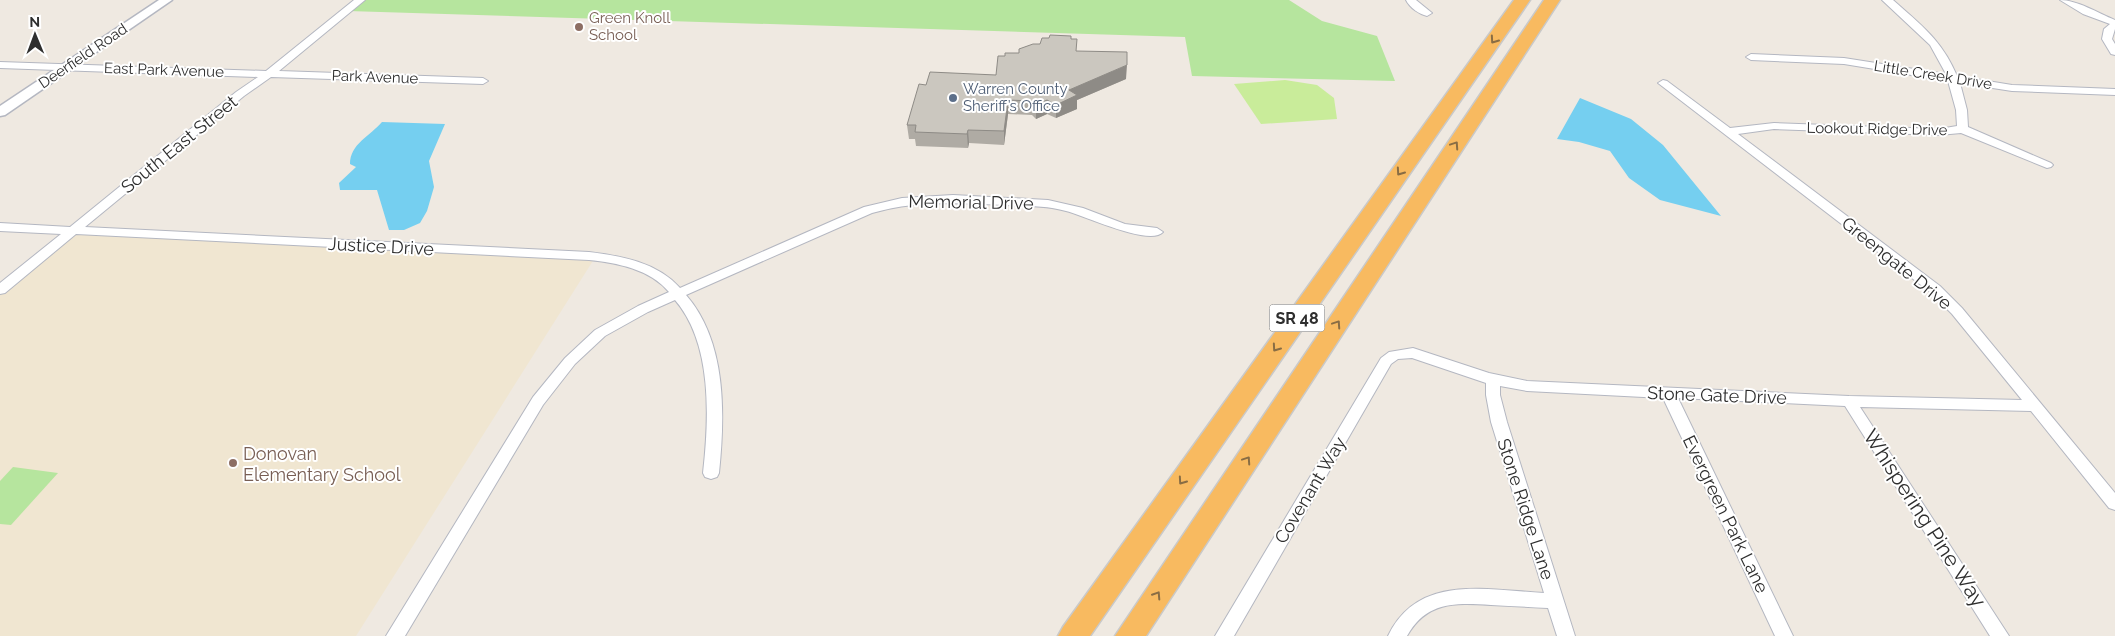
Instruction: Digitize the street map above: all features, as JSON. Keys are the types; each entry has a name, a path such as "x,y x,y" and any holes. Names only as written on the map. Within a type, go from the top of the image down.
{"highway":[{"name":"SR 48","path":"1073,636 1522,0"},
{"name":"SR 48","path":"1130,636 1552,0"}],"street":[{"name":"Deerfield Road","path":"0,112 166,0"},
{"name":"South East Street","path":"0,290 240,94 268,74 360,0"},
{"path":"1411,0 1413,4 1427,13"},
{"name":"Lookout Ridge Drive","path":"1727,132 1774,126 1939,132 1962,129 1964,119 1953,79 1937,48 1887,0"},
{"path":"2065,0 2086,12 2115,24 2109,29 2106,39 2115,52"},
{"name":"Little Creek Drive","path":"1751,57 1844,61 2022,88 2115,92"},
{"name":"East Park Avenue","path":"0,65 268,74"},
{"name":"Park Avenue","path":"268,74 483,81"},
{"name":"Greengate Drive","path":"1663,83 1935,288 1957,311 2115,504"},
{"path":"1962,129 2047,165"},
{"name":"Memorial Drive","path":"680,293 868,210 900,201 934,198 1040,203 1073,209 1130,229 1157,232"},
{"name":"Justice Drive","path":"0,227 596,256 620,260 660,276 680,293 695,318 708,362 714,394 716,429 711,473"},
{"path":"395,636 538,401 570,361 600,334 643,309 680,293"},
{"name":"Stone Gate Drive","path":"1403,353 1421,355 1493,380 1535,387 1849,401 2036,406"},
{"name":"Covenant Way","path":"1224,636 1386,361 1394,355 1403,353"},
{"name":"Stone Ridge Lane","path":"1493,380 1493,395 1499,422 1566,636"},
{"name":"Evergreen Park Lane","path":"1668,392 1784,636"},
{"name":"Whispering Pine Way","path":"1849,401 2000,636"},
{"path":"1397,636 1409,616 1425,604 1445,598 1467,597 1555,601"}],"shaded area":[{"name":"Donovan Elementary School","path":"72,232 596,256 356,636 0,636 0,290"}],"green space":[{"path":"360,0 1289,0 1322,21 1377,36 1395,81 1192,76 1185,37 348,11"},
{"path":"1285,80 1317,85 1334,98 1337,119 1261,124 1234,84"},
{"path":"13,467 58,473 11,525 0,524 0,481"}],"water":[{"path":"1580,98 1631,119 1663,145 1721,216 1660,200 1629,178 1610,151 1579,142 1557,139"},
{"path":"382,122 445,124 429,161 434,187 427,211 420,223 404,230 389,230 377,190 340,190 339,183 356,167 350,164 353,151"}],"building":[{"path":"1050,35 1071,36 1071,39 1077,39 1076,51 1127,52 1127,65 1069,90 1077,95 1056,105 1047,100 1036,105 1032,101 1008,100 1004,131 968,130 967,134 915,132 916,125 907,125 919,84 926,85 930,72 996,75 998,56 1005,56 1005,53 1019,53 1019,49 1033,44 1040,44 1042,38 1049,38"}],"place":[{"name":"Green Knoll School","path":"579,27"},
{"name":"Warren County Sheriff’s Office","path":"953,98"},
{"name":"Donovan Elementary School","path":"233,463"}]}
